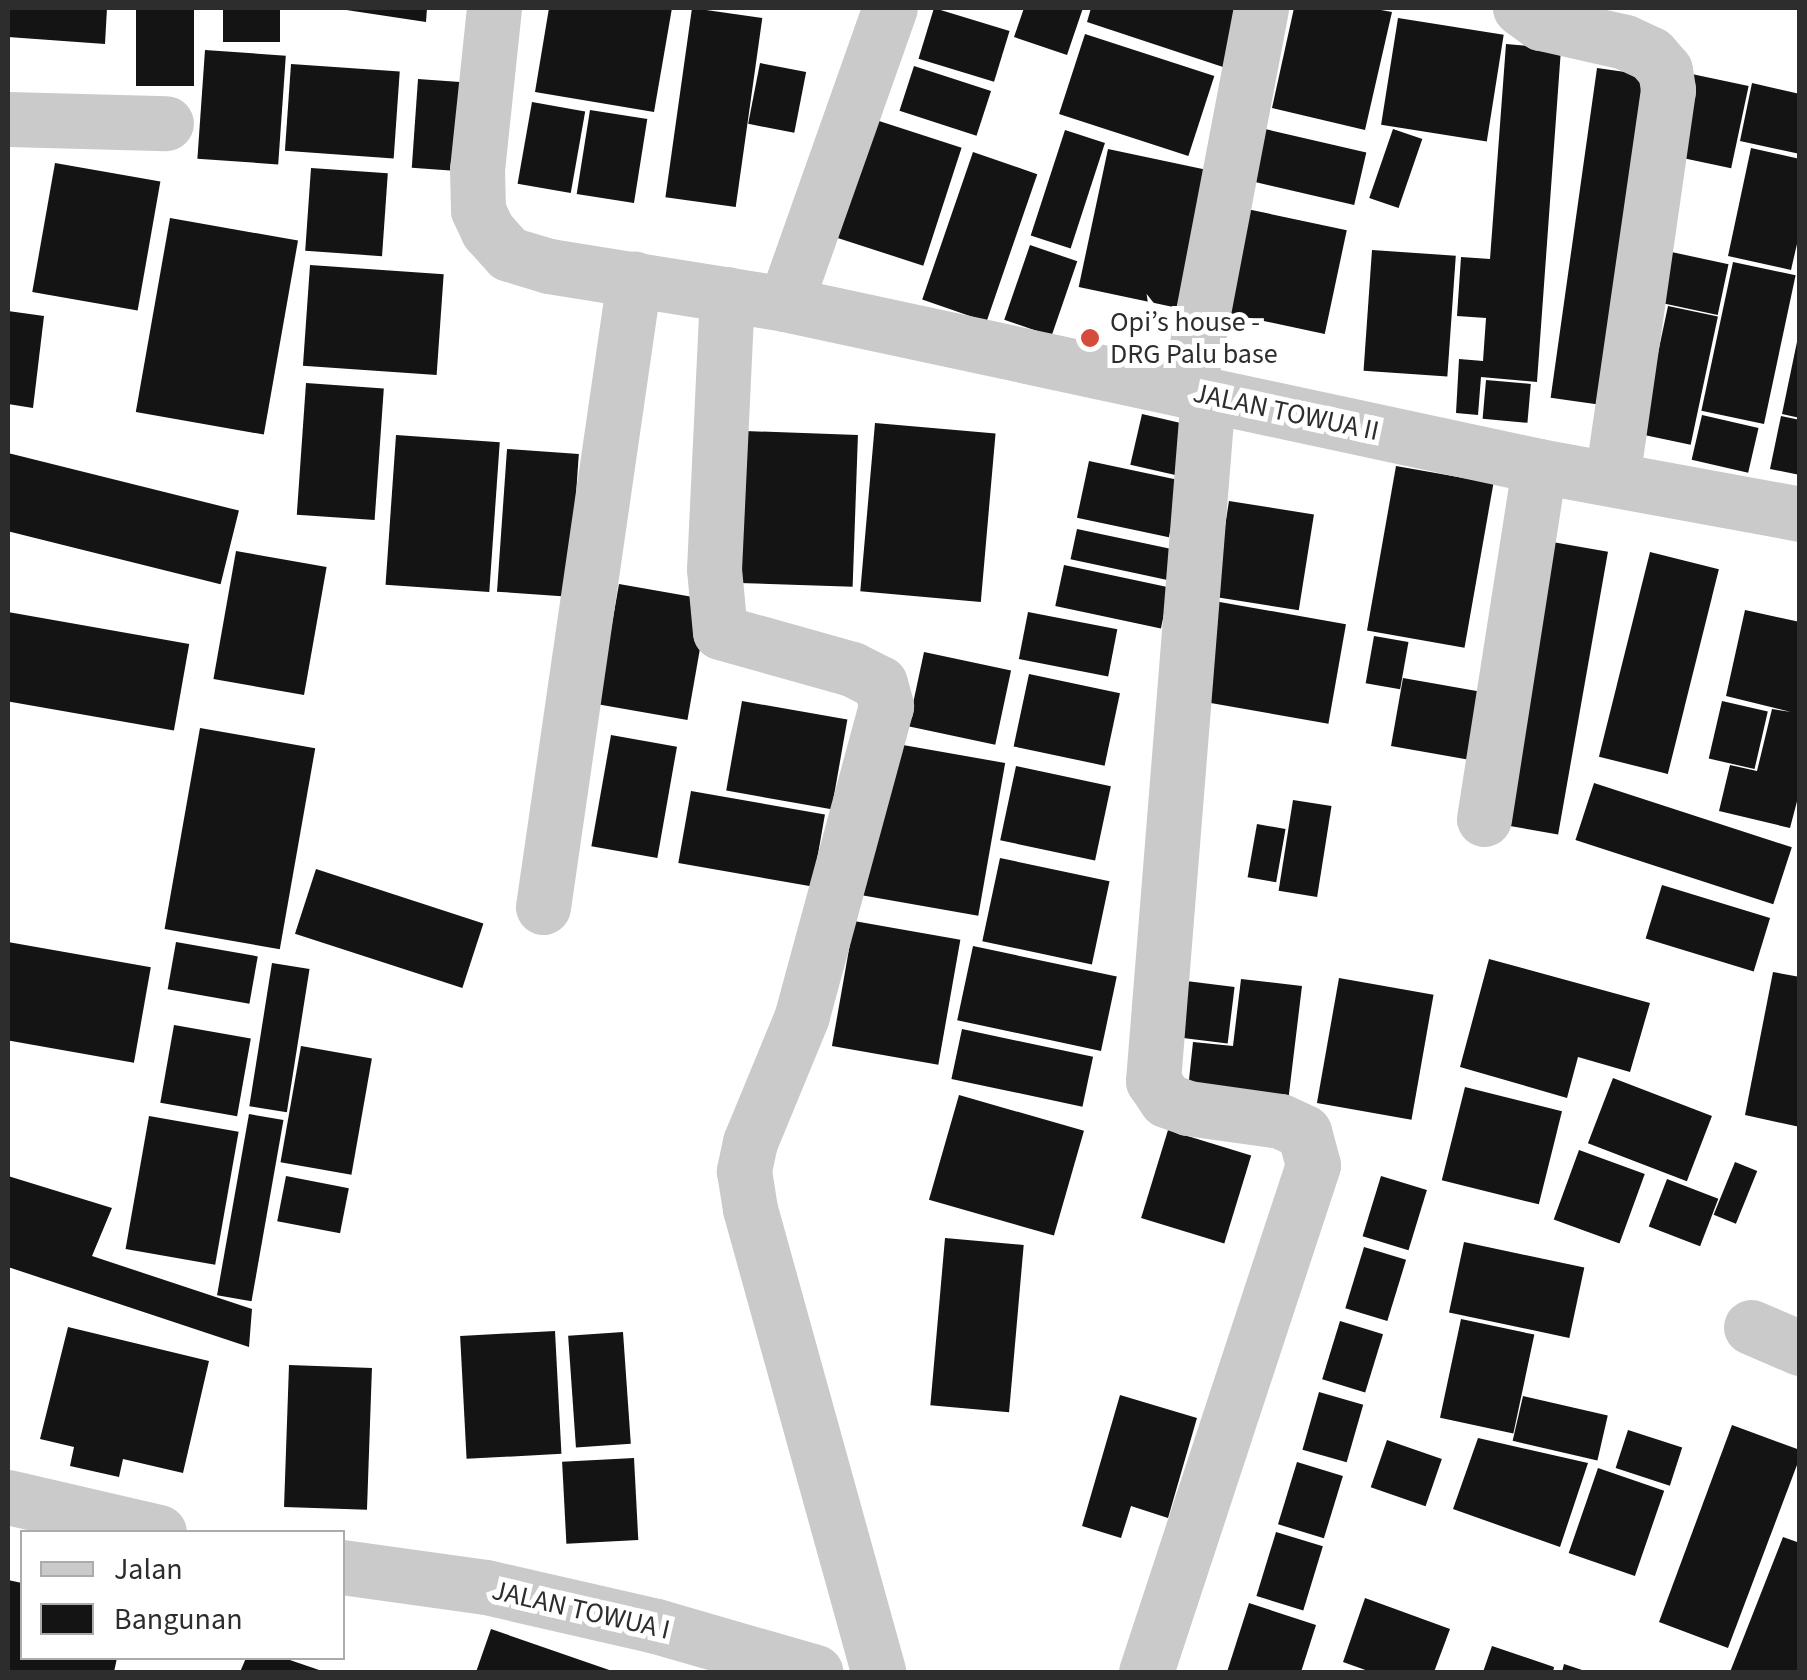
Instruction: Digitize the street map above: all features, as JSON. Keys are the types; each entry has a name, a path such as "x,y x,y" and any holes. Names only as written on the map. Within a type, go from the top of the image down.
{"street":[{"name":"JALAN TOWUA II","path":"494,8 477,169 478,210 488,232 509,254 550,266 786,304 1539,466 1800,514"},
{"path":"786,304 890,8"},
{"path":"1146,1672 1312,1164 1304,1132 1280,1121 1188,1108 1166,1100 1153,1081 1198,393 1260,8"},
{"path":"1520,8 1541,23 1625,42 1651,54 1665,70 1668,90 1612,478"},
{"path":"8,119 166,124"},
{"path":"543,907 634,278"},
{"path":"728,294 714,569 716,622 720,632 852,669 880,683 886,706 802,1016 750,1142 744,1171 750,1209 878,1672"},
{"path":"1484,819 1539,466"},
{"path":"8,1497 150,1530"},
{"name":"JALAN TOWUA I","path":"345,1567 486,1587 656,1626 815,1672"}],"building":[{"path":"8,8 107,8 105,44 8,37"},
{"path":"136,8 194,8 194,86 136,86"},
{"path":"223,8 280,8 280,42 223,42"},
{"path":"333,8 427,8 426,22"},
{"path":"549,8 672,8 654,112 535,92"},
{"path":"692,8 762,18 736,207 665,197"},
{"path":"934,8 1010,31 994,82 919,59"},
{"path":"1024,8 1083,8 1067,55 1014,37"},
{"path":"1091,8 1243,8 1223,67 1087,22"},
{"path":"1294,8 1370,8 1392,12 1365,130 1272,108"},
{"path":"1398,18 1504,35 1487,141 1381,125"},
{"path":"1085,34 1214,76 1188,156 1059,114"},
{"path":"1506,44 1561,49 1537,382 1481,377 1478,415 1456,413 1459,359 1483,361 1486,318 1457,316 1461,257 1490,259"},
{"path":"205,50 286,56 278,164 197,159"},
{"path":"760,63 806,72 794,133 748,124"},
{"path":"291,64 400,72 394,158 285,151"},
{"path":"914,66 991,91 977,136 899,111"},
{"path":"1597,68 1653,76 1607,406 1551,398"},
{"path":"1687,73 1749,86 1731,168 1670,155"},
{"path":"418,79 474,83 468,172 412,168"},
{"path":"1752,83 1800,94 1800,154 1740,141"},
{"path":"532,102 585,111 571,193 518,184"},
{"path":"590,110 647,119 634,203 577,194"},
{"path":"876,120 962,148 923,266 838,238"},
{"path":"1265,129 1366,152 1354,205 1253,182"},
{"path":"1393,129 1422,139 1399,208 1369,198"},
{"path":"1065,130 1105,143 1071,249 1031,236"},
{"path":"1751,148 1800,159 1800,231 1791,270 1728,256"},
{"path":"1108,149 1216,172 1186,310 1079,287"},
{"path":"973,152 1037,174 987,322 922,300"},
{"path":"55,163 160,182 138,311 32,292"},
{"path":"311,168 388,173 382,256 305,251"},
{"path":"1247,209 1347,230 1325,334 1225,313"},
{"path":"170,218 298,241 264,435 136,412"},
{"path":"1030,245 1077,261 1052,336 1004,320"},
{"path":"1372,250 1456,256 1447,377 1364,371"},
{"path":"1662,250 1729,264 1718,315 1651,301"},
{"path":"1733,262 1796,275 1764,424 1701,411"},
{"path":"310,265 444,274 437,375 303,366"},
{"path":"1668,306 1718,317 1691,445 1641,434"},
{"path":"8,311 44,316 33,408 8,404"},
{"path":"1800,337 1800,418 1782,414"},
{"path":"1486,380 1531,384 1527,423 1483,419"},
{"path":"306,383 384,388 375,520 297,515"},
{"path":"1142,414 1195,426 1183,477 1130,465"},
{"path":"1702,415 1759,428 1748,473 1692,460"},
{"path":"1781,416 1800,420 1800,475 1770,469"},
{"path":"875,423 996,434 981,602 860,591"},
{"path":"745,431 858,435 853,587 740,583"},
{"path":"396,435 500,442 489,592 386,585"},
{"path":"507,449 579,454 569,597 497,592"},
{"path":"8,453 239,511 221,584 8,531"},
{"path":"1089,461 1181,481 1169,537 1077,518"},
{"path":"1396,466 1493,483 1464,648 1367,630"},
{"path":"1229,501 1314,514 1299,610 1214,597"},
{"path":"1077,529 1174,550 1167,580 1071,559"},
{"path":"1541,540 1608,552 1558,834 1491,823"},
{"path":"236,551 327,567 304,695 213,679"},
{"path":"1650,552 1719,569 1668,774 1599,757"},
{"path":"1064,565 1170,587 1161,629 1055,606"},
{"path":"619,584 709,600 687,720 598,704"},
{"path":"1214,601 1346,624 1328,724 1196,700"},
{"path":"1745,610 1800,622 1800,790 1790,828 1719,811 1730,765 1757,771 1772,709 1791,712 1726,696"},
{"path":"8,612 189,644 174,731 8,701"},
{"path":"1028,612 1117,629 1108,676 1019,659"},
{"path":"1374,636 1408,642 1400,689 1366,683"},
{"path":"924,652 1011,671 995,745 908,726"},
{"path":"1029,674 1120,693 1105,766 1014,746"},
{"path":"1403,678 1484,692 1472,760 1391,746"},
{"path":"742,701 847,720 832,809 726,791"},
{"path":"1722,701 1768,712 1755,769 1709,758"},
{"path":"200,728 315,748 280,949 165,929"},
{"path":"611,735 677,747 657,858 591,846"},
{"path":"886,742 1005,763 978,916 859,895"},
{"path":"1016,766 1111,786 1095,861 1000,840"},
{"path":"1594,783 1792,847 1773,904 1575,840"},
{"path":"691,791 825,815 812,887 678,863"},
{"path":"1293,800 1332,806 1317,897 1279,891"},
{"path":"1257,824 1286,829 1276,882 1248,877"},
{"path":"1000,858 1110,881 1092,964 982,941"},
{"path":"316,869 483,923 462,988 295,934"},
{"path":"1662,885 1770,918 1754,972 1646,939"},
{"path":"854,921 960,940 938,1065 832,1046"},
{"path":"8,942 151,967 134,1063 8,1040"},
{"path":"176,942 258,956 249,1004 168,989"},
{"path":"973,946 1117,977 1101,1051 957,1020"},
{"path":"1489,959 1650,1003 1630,1072 1578,1057 1567,1098 1460,1067"},
{"path":"272,963 310,969 287,1112 249,1106"},
{"path":"1773,972 1800,977 1800,1127 1745,1115"},
{"path":"1339,978 1434,995 1411,1120 1317,1103"},
{"path":"1241,979 1302,986 1288,1102 1188,1089 1193,1042 1233,1046"},
{"path":"1178,980 1235,987 1228,1044 1171,1037"},
{"path":"174,1025 251,1039 237,1116 160,1103"},
{"path":"962,1029 1093,1057 1082,1107 951,1079"},
{"path":"301,1046 372,1059 351,1175 281,1162"},
{"path":"1613,1078 1712,1116 1687,1181 1588,1143"},
{"path":"1465,1087 1562,1111 1539,1204 1442,1180"},
{"path":"959,1095 1084,1131 1054,1236 929,1200"},
{"path":"249,1114 283,1120 252,1301 217,1295"},
{"path":"149,1116 239,1132 215,1265 126,1249"},
{"path":"1168,1130 1251,1155 1224,1243 1141,1218"},
{"path":"1579,1150 1645,1174 1619,1243 1554,1220"},
{"path":"1735,1162 1757,1171 1736,1224 1714,1215"},
{"path":"8,1176 112,1208 92,1256 252,1309 249,1347 8,1267"},
{"path":"286,1176 349,1188 340,1233 277,1221"},
{"path":"1381,1176 1427,1190 1408,1250 1363,1236"},
{"path":"1667,1179 1718,1199 1700,1246 1649,1227"},
{"path":"945,1238 1024,1245 1009,1412 930,1405"},
{"path":"1464,1242 1584,1268 1569,1338 1449,1312"},
{"path":"1364,1247 1406,1260 1387,1321 1345,1308"},
{"path":"1461,1319 1534,1335 1513,1433 1440,1418"},
{"path":"1340,1321 1383,1334 1365,1392 1322,1379"},
{"path":"68,1327 209,1361 183,1473 123,1459 119,1477 70,1466 74,1447 40,1439"},
{"path":"555,1331 561,1454 467,1459 460,1336"},
{"path":"623,1332 631,1444 576,1448 568,1336"},
{"path":"289,1365 372,1368 367,1510 284,1507"},
{"path":"1319,1392 1363,1405 1347,1462 1302,1450"},
{"path":"1120,1395 1197,1418 1168,1518 1131,1506 1121,1538 1082,1526"},
{"path":"1523,1396 1608,1416 1597,1460 1513,1441"},
{"path":"1732,1425 1800,1450 1800,1457 1728,1648 1659,1622"},
{"path":"1628,1430 1682,1448 1670,1486 1616,1468"},
{"path":"1478,1438 1588,1463 1560,1547 1453,1509"},
{"path":"1387,1440 1442,1459 1426,1506 1371,1487"},
{"path":"634,1458 638,1540 566,1544 562,1462"},
{"path":"1297,1462 1343,1476 1324,1538 1278,1524"},
{"path":"1598,1468 1664,1491 1635,1576 1569,1553"},
{"path":"1276,1532 1323,1546 1303,1610 1256,1596"},
{"path":"1783,1537 1800,1543 1800,1672 1730,1672"},
{"path":"8,1580 20,1583 20,1660 117,1660 114,1672 8,1672"},
{"path":"1365,1598 1450,1629 1434,1672 1371,1672 1343,1662"},
{"path":"1249,1603 1316,1625 1301,1672 1227,1672"},
{"path":"491,1629 615,1672 476,1672"},
{"path":"1492,1646 1554,1667 1553,1672 1483,1672"},
{"path":"245,1660 290,1660 325,1672 240,1672"},
{"path":"1564,1664 1588,1672 1562,1672"}],"place":[{"name":"Opi’s house - DRG Palu base","path":"1090,338"}]}
